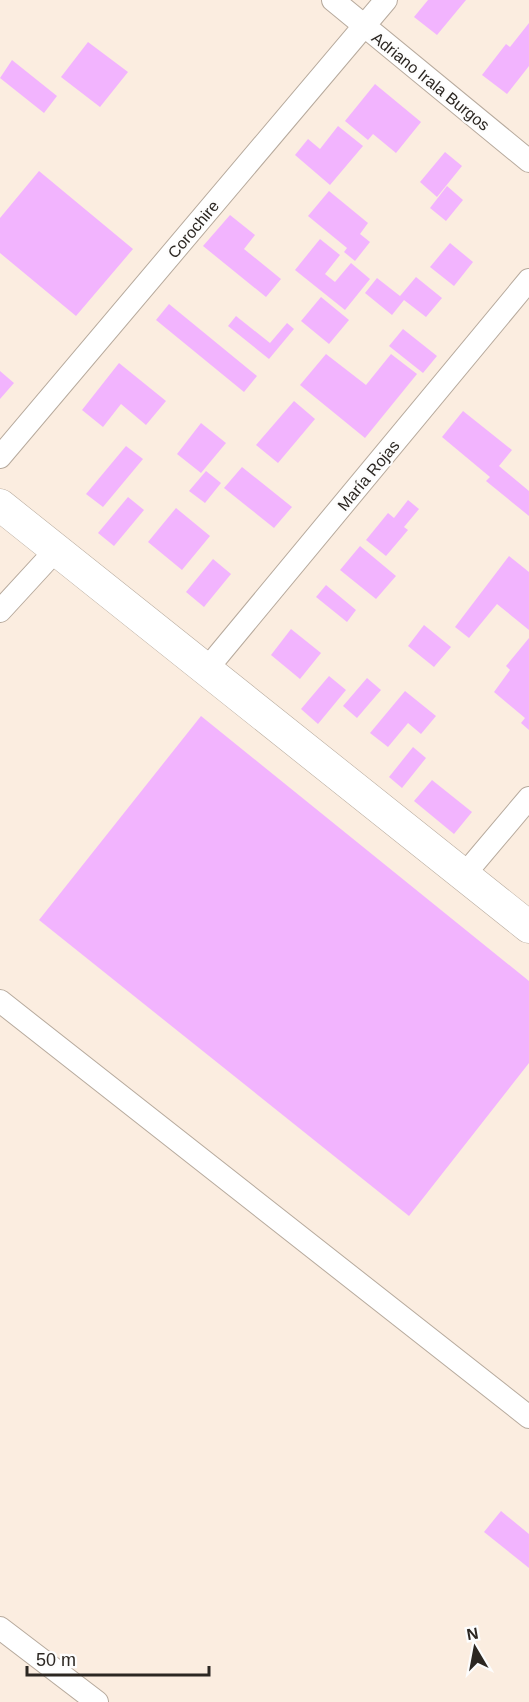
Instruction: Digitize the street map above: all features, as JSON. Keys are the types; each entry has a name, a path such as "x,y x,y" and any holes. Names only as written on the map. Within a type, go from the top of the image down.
{"street":[{"name":"Adriano Irala Burgos","path":"333,0 529,161"},
{"name":"Corochire","path":"0,457 386,0"},
{"name":"María Rojas","path":"206,670 529,280"},
{"path":"0,506 529,927"},
{"path":"0,611 56,550"},
{"path":"464,875 529,798"},
{"path":"0,1001 529,1417"},
{"path":"0,1628 97,1702"}],"building":[{"path":"428,0 466,0 437,35 414,17"},
{"path":"529,23 529,66 507,94 482,75 506,44 510,47"},
{"path":"88,42 128,72 100,107 61,77"},
{"path":"12,60 57,96 44,113 0,78"},
{"path":"375,84 421,122 396,153 373,134 368,140 345,121"},
{"path":"338,126 363,146 330,185 295,155 308,139 320,149"},
{"path":"445,152 462,166 437,197 420,182"},
{"path":"39,171 133,249 76,316 0,253 0,218"},
{"path":"447,186 463,200 446,221 430,208"},
{"path":"329,191 368,223 360,234 370,242 355,261 344,252 347,248 308,216"},
{"path":"230,215 255,235 244,249 281,279 266,297 203,246"},
{"path":"320,239 340,255 325,274 335,282 351,263 370,279 345,310 295,270"},
{"path":"450,243 473,262 454,286 430,267"},
{"path":"416,277 442,298 426,317 404,300 392,315 365,293 377,278 400,296"},
{"path":"321,297 349,320 329,344 301,321"},
{"path":"169,304 257,376 244,392 156,320"},
{"path":"236,316 270,343 287,323 294,329 269,359 228,326"},
{"path":"403,329 437,356 423,373 389,346"},
{"path":"326,354 366,385 391,354 417,374 365,438 300,385"},
{"path":"119,363 166,401 146,425 121,404 103,427 82,410"},
{"path":"0,371 14,383 0,399"},
{"path":"294,401 315,419 278,463 256,445"},
{"path":"463,411 512,450 499,466 529,491 529,516 486,481 490,477 442,437"},
{"path":"201,423 226,443 201,473 177,454"},
{"path":"126,446 143,459 103,507 86,494"},
{"path":"242,467 292,507 274,528 224,488"},
{"path":"206,471 221,483 205,503 189,491"},
{"path":"128,497 144,510 114,546 98,533"},
{"path":"408,500 419,509 404,527 408,530 386,556 366,540 388,513 394,518"},
{"path":"176,508 210,536 182,570 148,542"},
{"path":"360,546 396,576 376,599 340,570"},
{"path":"509,556 529,572 529,630 497,604 469,638 455,627"},
{"path":"213,559 231,574 204,607 186,592"},
{"path":"326,585 356,610 347,622 316,597"},
{"path":"424,625 451,647 434,667 408,646"},
{"path":"291,629 321,653 300,679 271,655"},
{"path":"529,638 529,730 521,723 525,718 494,692 510,670 506,666"},
{"path":"329,676 346,690 318,724 301,709"},
{"path":"367,678 381,690 357,718 343,706"},
{"path":"405,691 436,716 421,734 408,723 388,747 370,733"},
{"path":"201,716 529,981 529,1063 409,1216 39,920"},
{"path":"413,747 426,758 402,788 389,777"},
{"path":"432,780 472,812 454,834 414,801"},
{"path":"501,1511 529,1534 529,1568 484,1532"}]}
